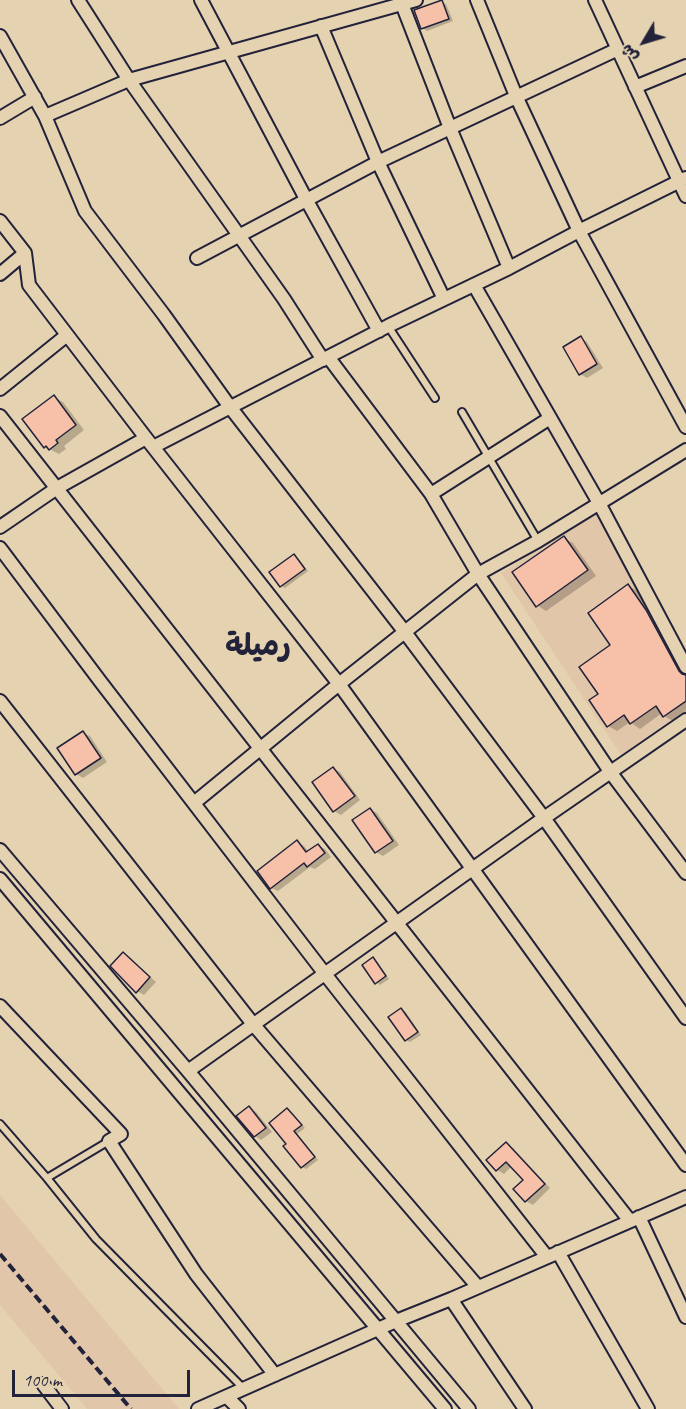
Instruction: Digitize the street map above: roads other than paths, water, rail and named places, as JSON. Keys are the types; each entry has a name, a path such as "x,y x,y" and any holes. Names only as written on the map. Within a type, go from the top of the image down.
{"street":[{"path":"78,0 129,80 326,359 431,494 478,574 611,773 686,873"},
{"path":"201,0 306,199 383,329"},
{"path":"45,116 129,80 416,0"},
{"path":"477,0 516,96 579,231 686,428"},
{"path":"595,0 635,87 682,180 686,196"},
{"path":"402,4 450,128 509,268"},
{"path":"321,26 378,162 444,299"},
{"path":"0,36 45,116 85,211 544,818 686,1018"},
{"path":"197,258 378,162 618,49"},
{"path":"635,87 686,66"},
{"path":"0,118 35,97"},
{"path":"0,527 57,488 149,442 231,406 682,180"},
{"path":"0,221 25,253 29,285 339,684 686,1165"},
{"path":"0,274 25,253"},
{"path":"474,285 599,503 686,667"},
{"path":"0,389 67,335"},
{"path":"0,416 396,923 635,1219 686,1317"},
{"path":"431,494 550,418"},
{"path":"194,803 404,631 478,574 537,541 686,450"},
{"path":"0,548 325,974 553,1255 648,1409"},
{"path":"0,701 254,1024 478,1287"},
{"path":"188,1071 472,868 686,720"},
{"path":"0,850 188,1071 469,1409"},
{"path":"0,879 445,1409"},
{"path":"0,1006 121,1134 109,1141 196,1274 275,1375"},
{"path":"198,1409 396,1321 686,1197"},
{"path":"451,1299 525,1409"},
{"path":"43,1384 60,1405 45,1409"},
{"path":"227,1396 239,1409"}],"lane":[{"path":"383,329 435,398"},
{"path":"462,412 537,541"},
{"path":"0,1124 96,1239 244,1389"},
{"path":"47,1178 109,1141"}],"railway":[{"path":"0,1254 131,1409"}],"district":[{"name":"رميلة","path":"258,647"}]}
